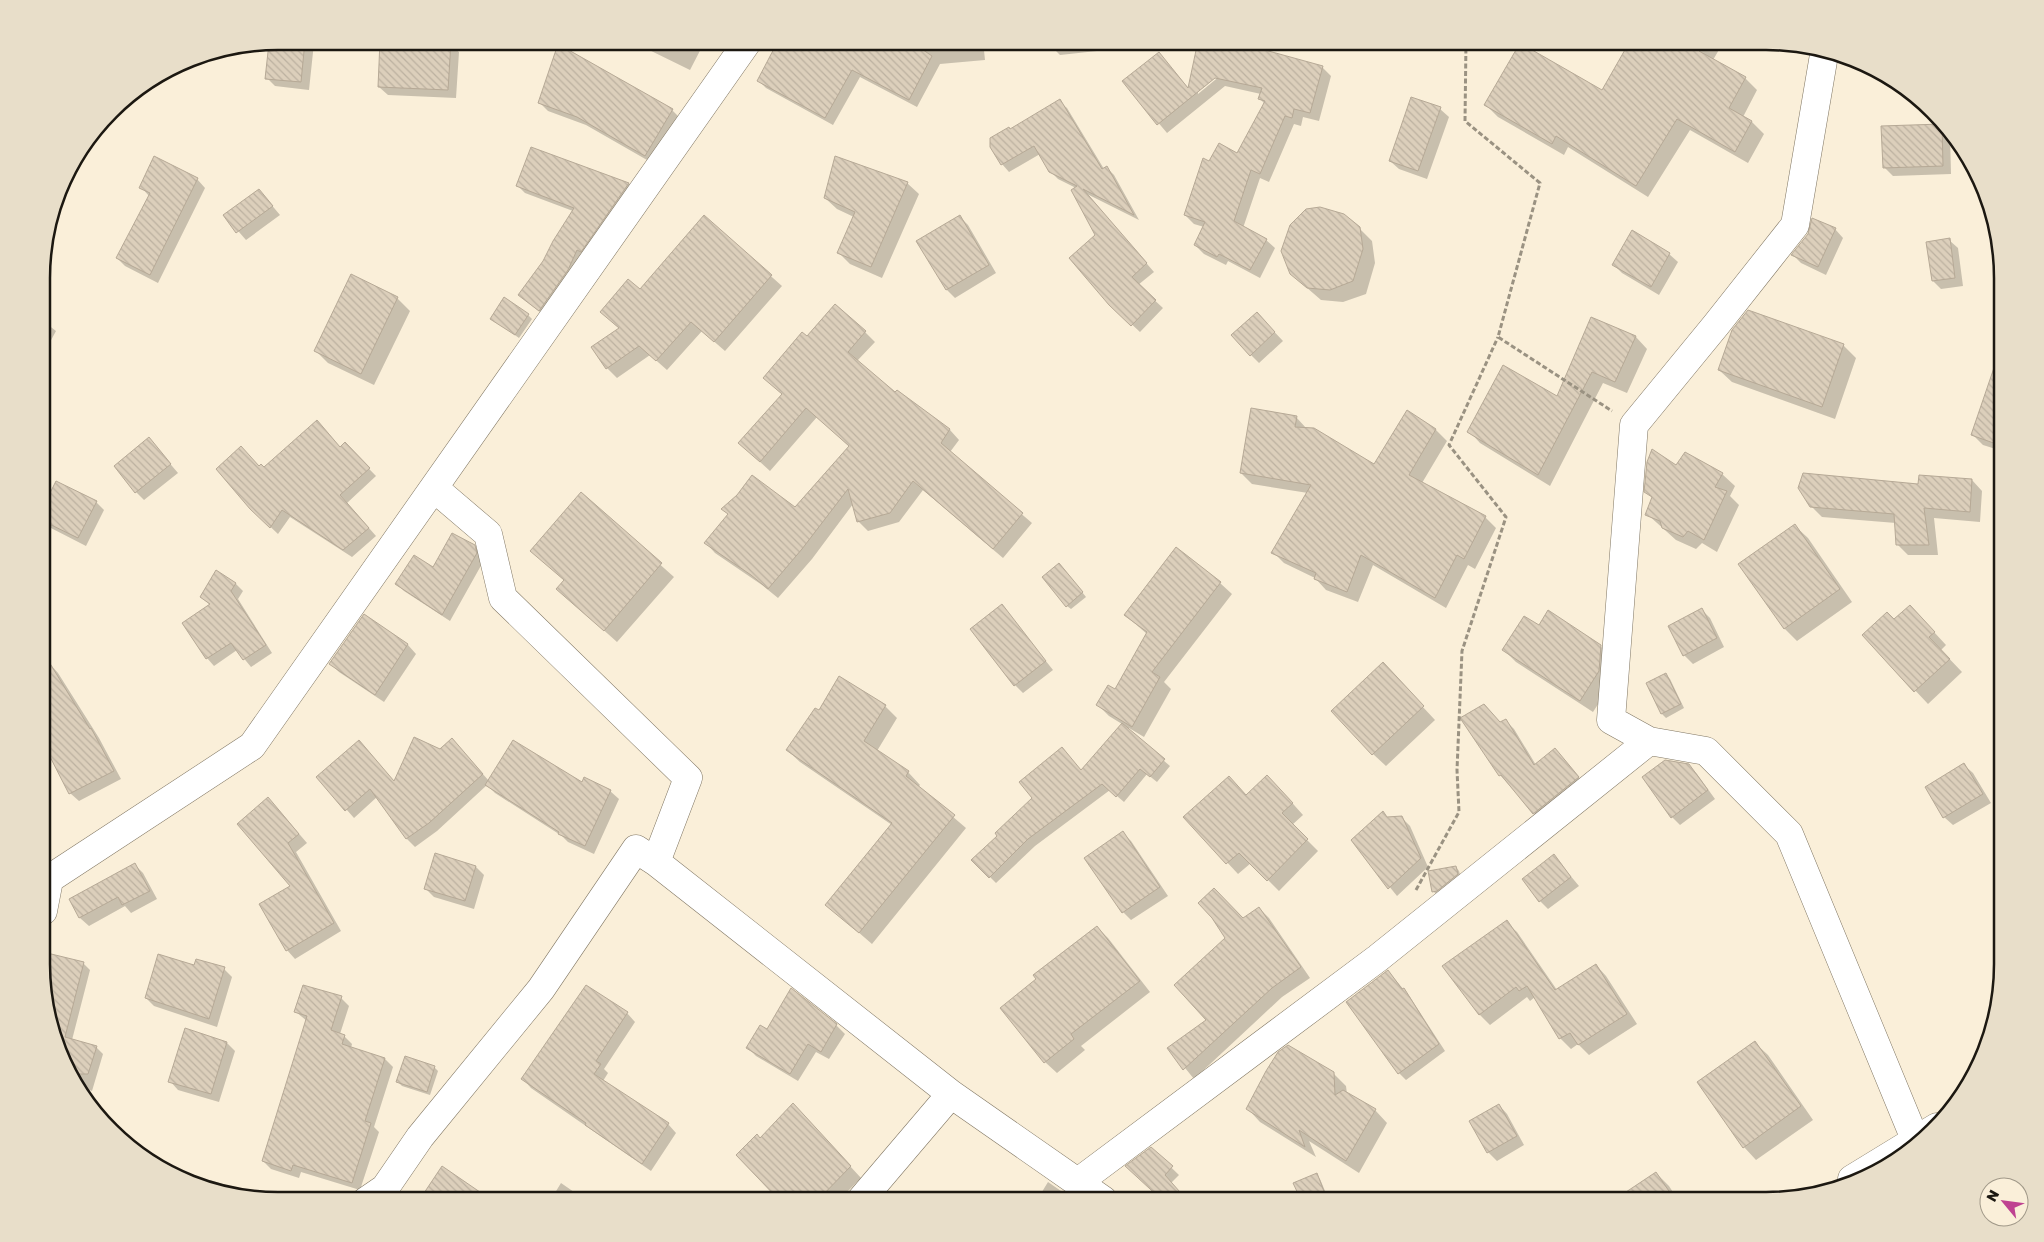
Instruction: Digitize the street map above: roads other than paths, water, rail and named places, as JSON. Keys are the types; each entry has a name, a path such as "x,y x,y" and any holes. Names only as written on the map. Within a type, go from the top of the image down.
{"street":[{"path":"50,879 252,746 742,50"},
{"path":"1824,58 1795,224 1634,425 1611,720 1649,741 1706,751 1789,834 1913,1138"},
{"path":"434,488 488,534 502,598 688,778 656,862"},
{"path":"1078,1182 1378,958 1649,741"},
{"path":"379,1192 385,1188 420,1137 541,989 636,849 656,862 951,1094 1092,1192"},
{"path":"867,1192 951,1094"}]}
